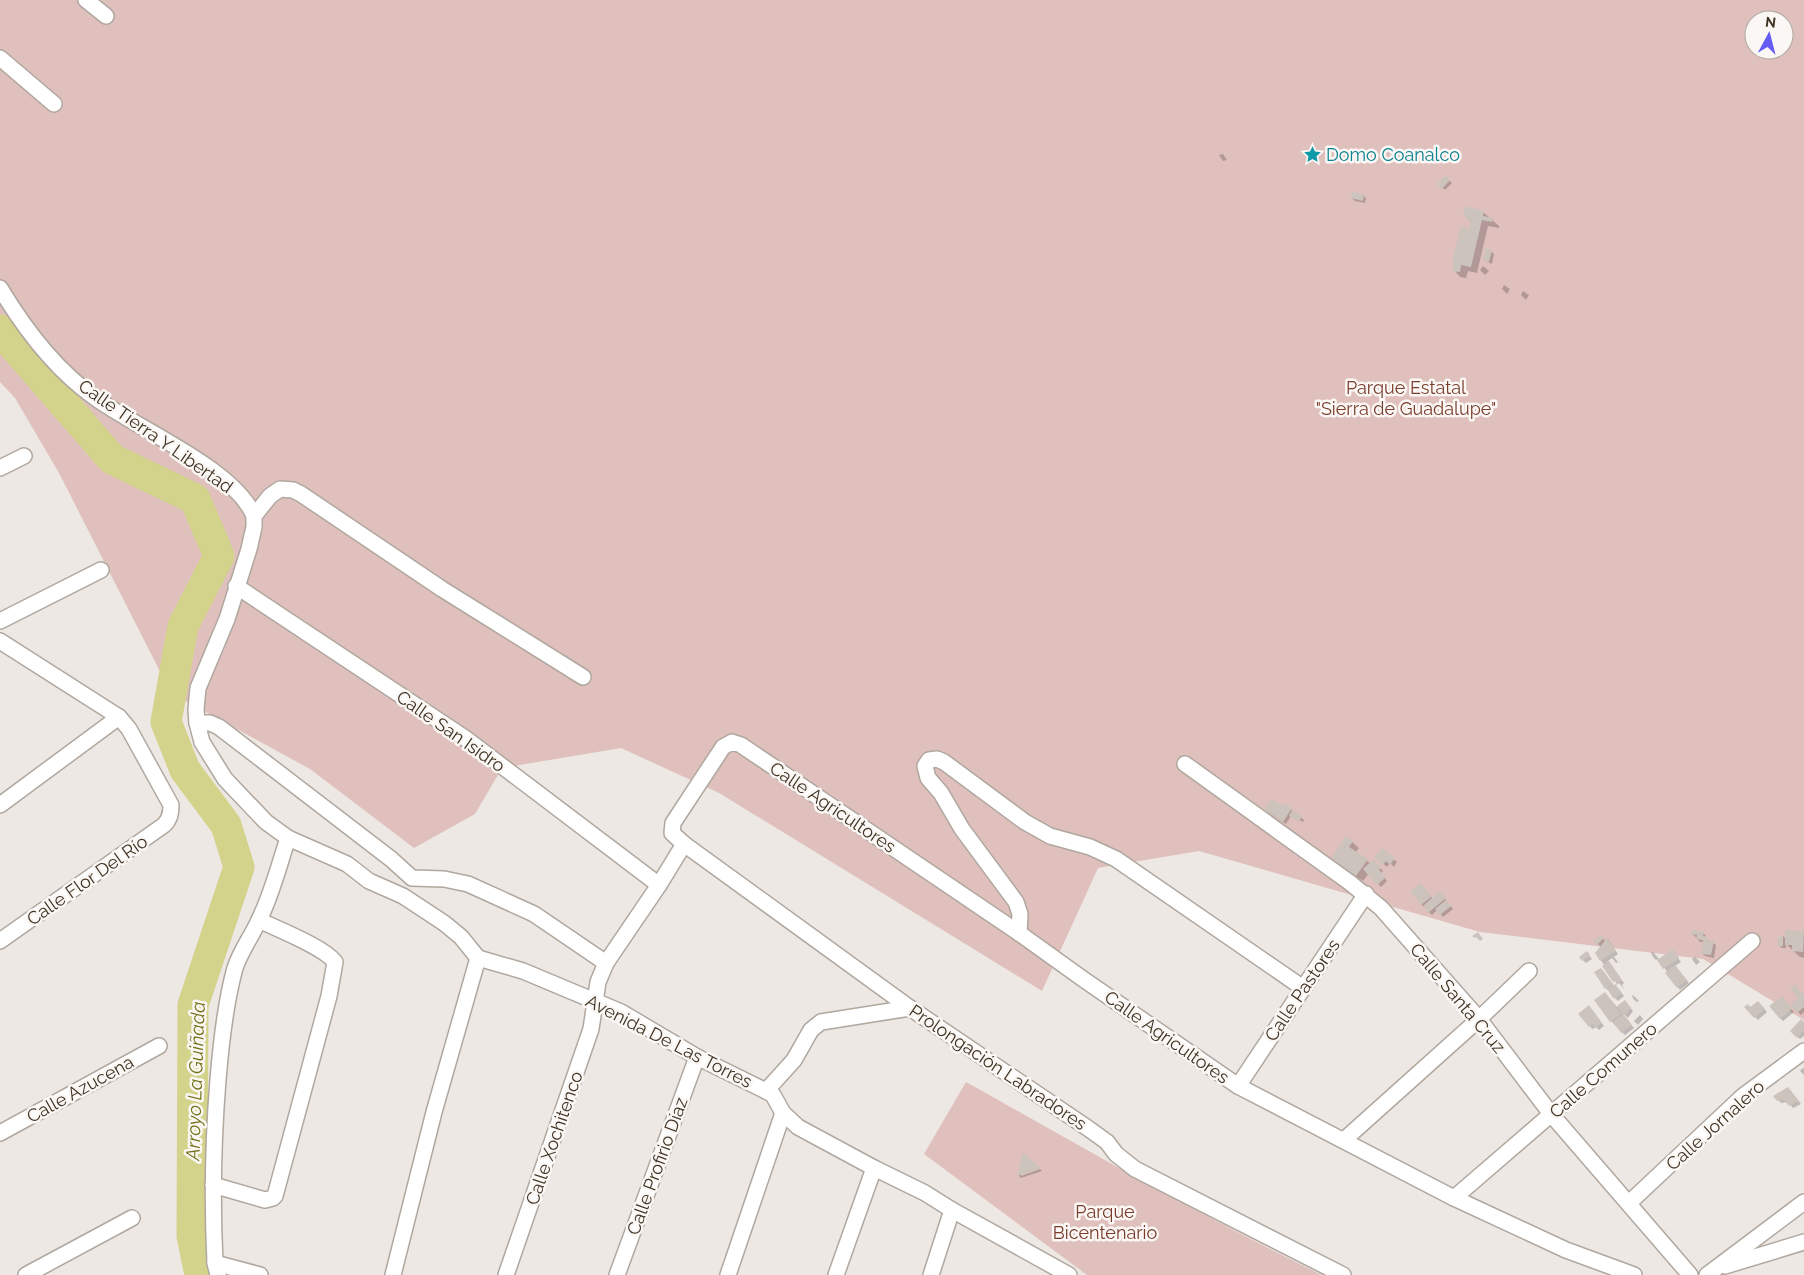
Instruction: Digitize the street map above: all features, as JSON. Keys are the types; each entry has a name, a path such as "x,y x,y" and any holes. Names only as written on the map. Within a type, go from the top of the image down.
{"street":[{"path":"86,0 106,16"},
{"path":"0,58 54,104"},
{"name":"Calle Tierra Y Libertad","path":"0,288 18,318 63,370 91,396 116,414 173,445 221,478 243,497 250,506 254,516"},
{"path":"0,468 24,456"},
{"path":"393,1275 434,1112 478,958 461,938 444,923 403,896 369,880 348,864 288,838 266,822 225,779 202,742 196,709 198,688 227,618 249,549 254,516 275,492 286,489 301,494 442,589 583,677"},
{"path":"0,621 101,570"},
{"name":"Calle San Isidro","path":"236,586 465,738 659,885"},
{"path":"0,641 119,717 0,805"},
{"name":"Calle Flor Del Río","path":"0,941 164,825 170,816 171,805 128,729 119,717"},
{"path":"197,722 210,723 219,727 391,859 412,878 444,879 468,884 534,914 606,963"},
{"name":"Prolongación Labradores","path":"732,742 722,747 673,823 672,830 674,835 684,844 910,1008 1089,1129 1107,1142 1116,1154 1135,1169 1343,1275"},
{"name":"Calle Agricultores","path":"732,742 741,745 1019,933 1238,1086 1454,1198 1566,1250 1634,1275"},
{"path":"1019,933 1020,914 1016,902 972,844 941,793 928,778 925,766 928,760 937,759 944,762 1025,822 1050,836 1090,847 1116,859 1303,988"},
{"name":"Calle Santa Cruz","path":"1185,764 1366,894 1381,908 1479,1019 1550,1114 1690,1275"},
{"path":"260,1275 217,1269 213,1185 218,1076 226,1012 235,968 241,952 260,920 288,838"},
{"name":"Calle Xochitenco","path":"506,1275 591,1029 598,982 606,963 659,885 684,844"},
{"path":"403,896 412,878"},
{"name":"Calle Pastores","path":"1238,1086 1366,894"},
{"path":"213,1185 265,1200 270,1200 275,1196 329,996 335,967 335,962 329,956 260,920"},
{"name":"Calle Comunero","path":"1454,1198 1752,941"},
{"name":"Avenida De Las Torres","path":"478,958 523,971 621,1012 697,1057 773,1095 783,1113 798,1127 925,1193 1068,1275"},
{"path":"1344,1140 1479,1019 1529,971"},
{"path":"766,1091 794,1060 810,1030 820,1022 910,1008"},
{"name":"Calle Azucena","path":"0,1133 159,1046"},
{"name":"Calle Jornalero","path":"1628,1203 1744,1096 1804,1051"},
{"name":"Calle Profirio Díaz","path":"617,1275 697,1057"},
{"path":"728,1275 783,1113"},
{"path":"836,1275 874,1168"},
{"path":"1711,1272 1804,1202"},
{"path":"931,1275 952,1210"},
{"path":"26,1275 132,1218"},
{"path":"1711,1272 1804,1242"}],"green space":[{"name":"Parque Estatal \"Sierra de Guadalupe\"","path":"0,0 1804,0 1804,1020 1703,959 1480,932 1199,851 1098,868 1042,991 719,793 621,748 502,768 475,814 414,848 310,769 171,693 59,473 15,398 0,382"},
{"name":"Parque Bicentenario","path":"966,1082 1187,1205 1322,1275 1087,1275 924,1154"}],"building":[{"path":"1445,175 1450,180 1442,189 1437,184"},
{"path":"1352,192 1364,194 1363,201 1351,198"},
{"path":"1465,206 1484,211 1483,216 1493,218 1492,222 1482,220 1471,267 1461,265 1460,272 1452,271 1454,263 1452,263 1461,226 1470,228 1471,221 1463,216"},
{"path":"1486,248 1492,250 1489,262 1483,260"},
{"path":"1271,799 1282,806 1284,803 1292,808 1283,822 1264,809"},
{"path":"1292,810 1302,816 1299,822 1289,816"},
{"path":"1346,836 1353,841 1349,847 1368,859 1356,876 1331,859"},
{"path":"1382,848 1395,858 1390,865 1386,861 1383,865 1374,857"},
{"path":"1374,859 1381,868 1379,870 1386,877 1377,885 1363,869"},
{"path":"1421,883 1431,897 1421,905 1410,891"},
{"path":"1440,891 1446,898 1428,913 1423,906"},
{"path":"1446,900 1451,906 1440,915 1435,909"},
{"path":"1692,930 1704,932 1703,936 1708,937 1707,940 1714,941 1711,955 1701,954 1703,940 1696,939 1697,935 1691,934"},
{"path":"1785,930 1804,931 1803,952 1792,951 1792,945 1785,945"},
{"path":"1478,932 1483,939 1480,941 1472,936"},
{"path":"1601,935 1604,938 1597,945 1593,941"},
{"path":"1783,935 1783,946 1778,946 1778,938"},
{"path":"1607,938 1616,951 1600,961 1595,953"},
{"path":"1673,949 1679,958 1663,969 1657,960"},
{"path":"1587,951 1590,955 1582,961 1579,957"},
{"path":"1609,961 1622,980 1618,983 1616,981 1613,982 1602,966"},
{"path":"1675,965 1687,980 1677,988 1665,973"},
{"path":"1601,968 1613,984 1605,989 1594,972"},
{"path":"1615,984 1622,993 1614,999 1607,989"},
{"path":"1795,985 1804,995 1804,1007 1797,1013 1790,1005 1798,998 1790,989"},
{"path":"1605,992 1621,1014 1610,1022 1594,1000"},
{"path":"1782,996 1792,1009 1780,1019 1769,1006"},
{"path":"1625,1000 1631,1008 1624,1016 1617,1006"},
{"path":"1758,1001 1765,1009 1754,1018 1744,1007 1748,1004 1750,1007"},
{"path":"1589,1005 1602,1023 1595,1028 1593,1024 1589,1027 1578,1014"},
{"path":"1621,1016 1625,1016 1632,1025 1621,1033 1613,1022"},
{"path":"1801,1019 1804,1022 1804,1030 1797,1038 1790,1031"},
{"path":"1788,1087 1799,1101 1789,1106 1784,1100 1777,1101 1773,1096"},
{"path":"1023,1153 1041,1168 1017,1176"}],"waterway":[{"name":"Arroyo La Guiñada","path":"0,330 112,459 195,499 219,556 183,626 166,722 185,770 226,825 239,867 193,1005 192,1236 200,1275"}],"place":[{"name":"Domo Coanalco","path":"1312,154"}]}
